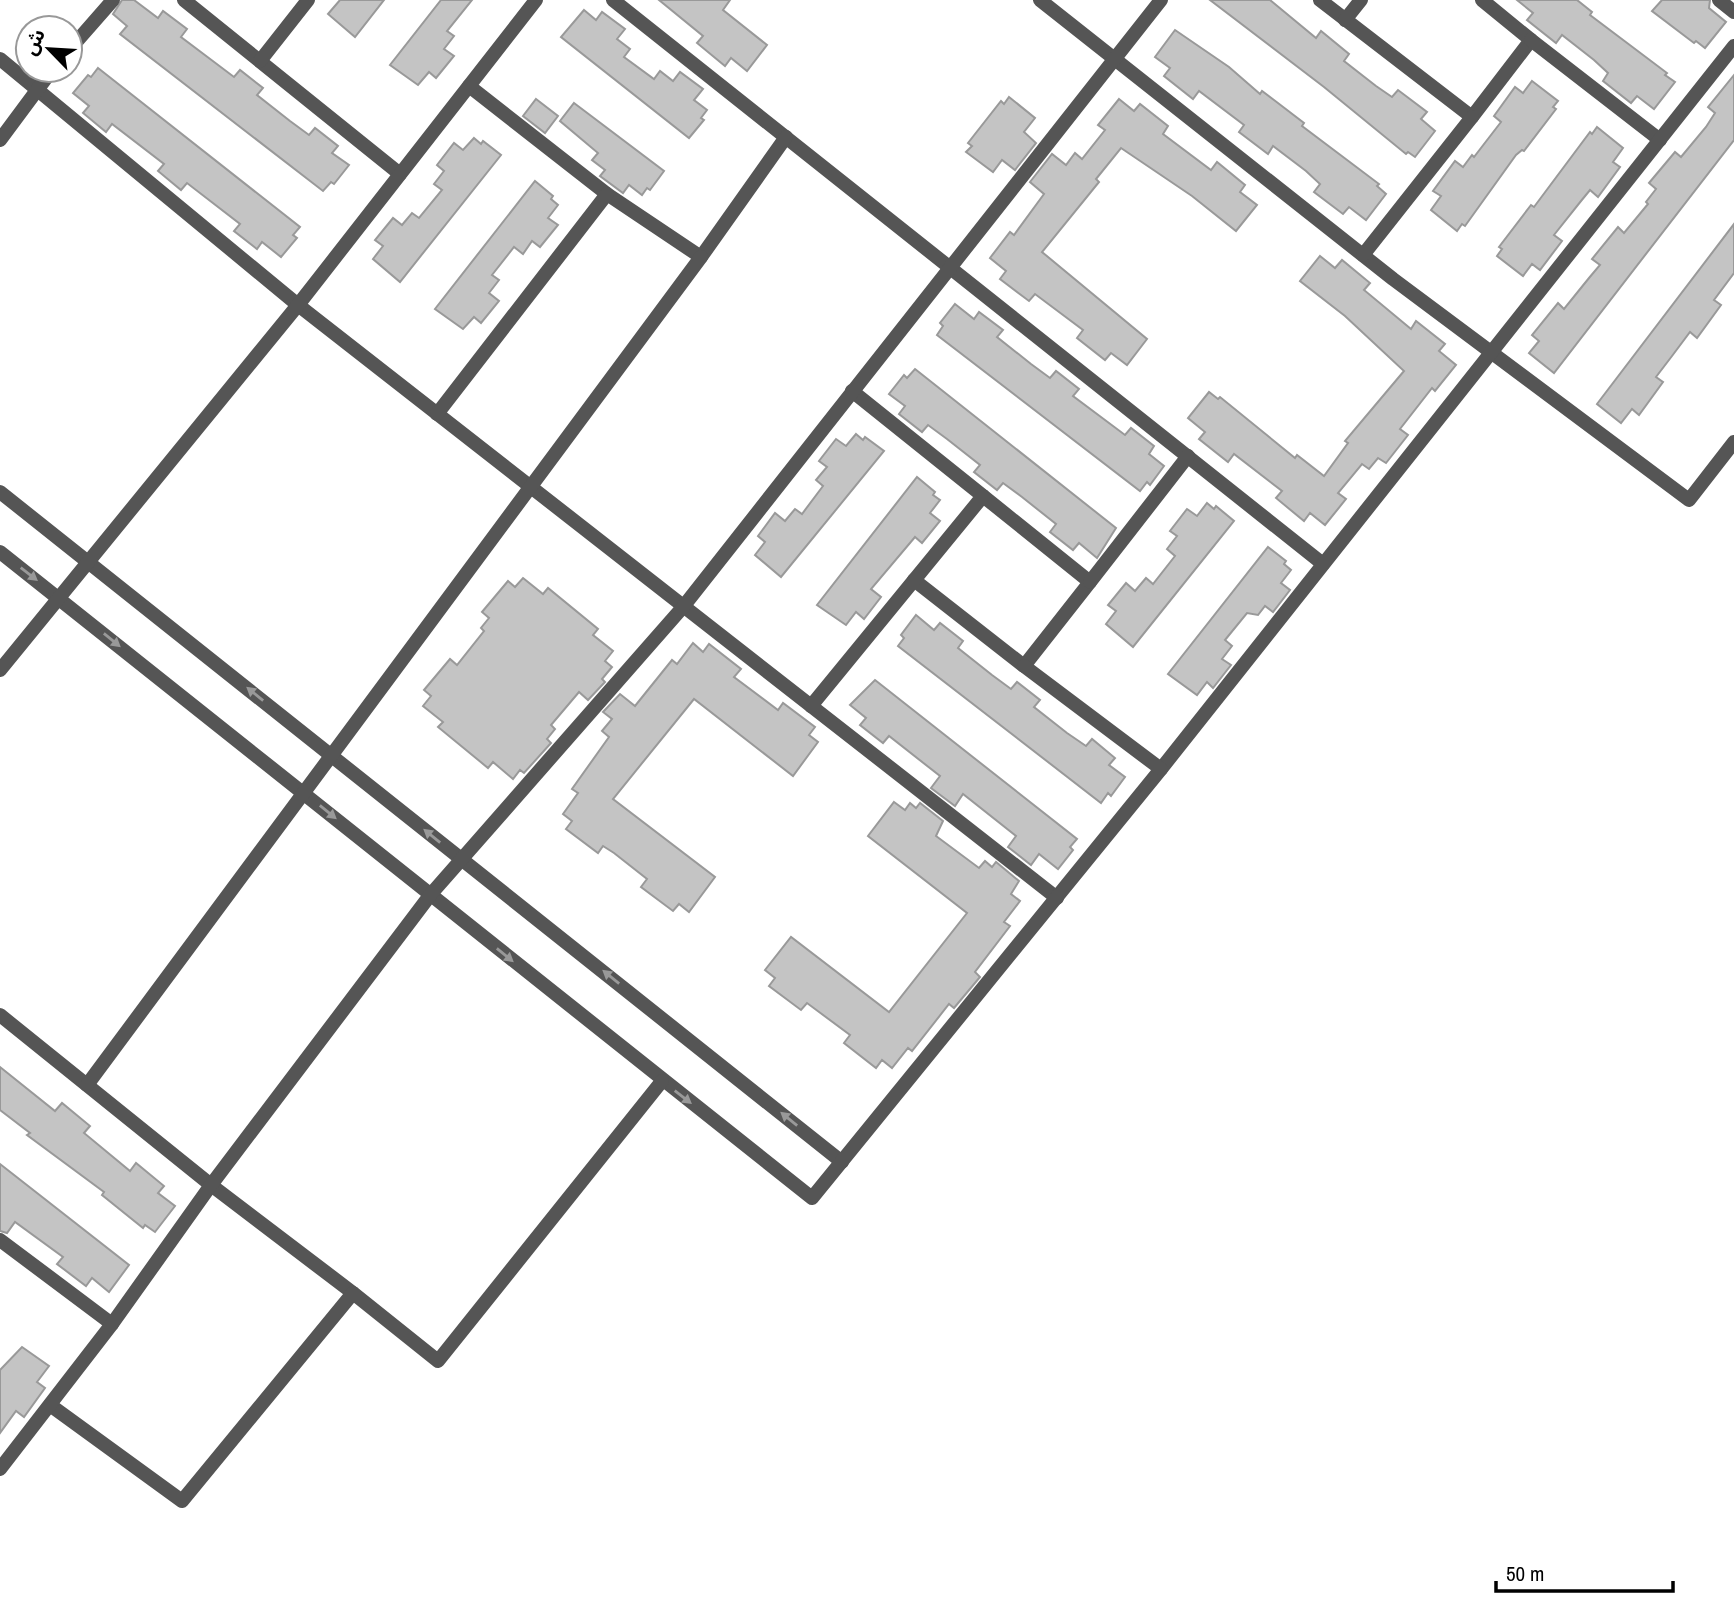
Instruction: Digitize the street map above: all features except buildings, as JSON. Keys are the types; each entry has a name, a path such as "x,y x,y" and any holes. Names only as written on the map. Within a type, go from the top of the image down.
{"street":[{"path":"84,33 113,0"},
{"path":"184,0 400,174"},
{"path":"260,61 308,0"},
{"path":"0,670 298,305 536,0"},
{"path":"612,0 1323,564"},
{"path":"1040,0 1363,256 1689,500 1734,442"},
{"path":"0,1469 112,1324 211,1185 431,894 684,607 1161,0"},
{"path":"1320,0 1472,117"},
{"path":"1345,20 1361,0"},
{"path":"1482,0 1660,140"},
{"path":"1719,0 1734,12"},
{"path":"1363,256 1531,40"},
{"path":"0,552 812,1198 1161,769 1734,46"},
{"path":"0,60 298,305 1057,898"},
{"path":"0,139 40,84"},
{"path":"469,86 607,194 701,257"},
{"path":"87,1085 532,488 786,137"},
{"path":"437,414 607,194"},
{"path":"852,391 1090,582"},
{"path":"1024,666 1188,456"},
{"path":"0,492 842,1162"},
{"path":"811,706 983,496"},
{"path":"914,580 1161,769"},
{"path":"0,1016 211,1185 438,1361 662,1081"},
{"path":"0,1240 112,1324"},
{"path":"50,1405 182,1502 353,1293"}]}
